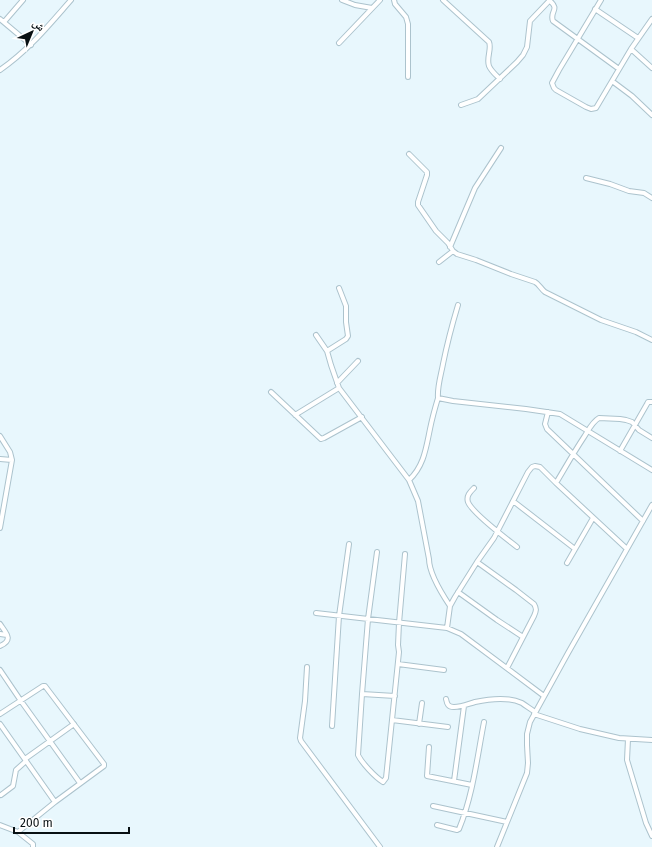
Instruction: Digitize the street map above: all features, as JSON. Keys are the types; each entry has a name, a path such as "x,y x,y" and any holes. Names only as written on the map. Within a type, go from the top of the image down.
{"street":[{"path":"4,22 23,0"},
{"path":"0,70 31,45 71,0"},
{"path":"342,0 355,5 372,8"},
{"path":"339,43 380,0"},
{"path":"394,0 395,4 406,17 408,24 408,77"},
{"path":"443,0 489,42 488,63 500,79"},
{"path":"461,105 478,99 523,55 527,47 530,21 549,0 555,8 552,17 553,21 619,69"},
{"path":"601,0 552,81 554,88 586,108 596,108 638,38 651,22"},
{"path":"595,9 638,38"},
{"path":"0,19 31,45"},
{"path":"631,49 652,68"},
{"path":"612,81 632,96 652,115"},
{"path":"450,247 475,188 501,148"},
{"path":"409,154 427,172 418,202 419,208 436,232 444,238 453,251 457,254 535,282 545,292 577,309 601,320 636,332 652,340"},
{"path":"586,178 610,184 629,191 644,193 652,198"},
{"path":"439,262 453,251"},
{"path":"327,351 346,339 348,336 346,306 339,288"},
{"path":"409,480 414,476 423,459 427,447 438,398 437,393 441,372 452,322 458,305"},
{"path":"316,335 327,351 339,388 409,480 418,501 429,565 442,594 450,606"},
{"path":"337,383 358,362"},
{"path":"295,415 339,388"},
{"path":"271,392 321,439 362,417"},
{"path":"438,398 560,414 652,470"},
{"path":"620,451 648,402 652,402"},
{"path":"548,412 546,424 547,429 643,521"},
{"path":"556,483 573,453 599,418 620,419 632,422 639,430 652,438"},
{"path":"0,436 10,452 12,460 1,515 0,528"},
{"path":"0,459 12,460"},
{"path":"447,628 450,606 477,562 494,538 532,467 540,467 627,549"},
{"path":"474,488 469,494 467,500 468,502 475,511 517,547"},
{"path":"0,490 7,490"},
{"path":"513,501 575,549"},
{"path":"497,847 527,773 528,763 526,745 530,722 643,521 650,513 652,505"},
{"path":"567,563 593,518"},
{"path":"332,726 339,616 350,544"},
{"path":"376,552 368,619 358,755 382,782 386,778 398,664 399,623 406,554"},
{"path":"477,562 516,590 536,607 534,616 507,668"},
{"path":"458,592 523,637"},
{"path":"316,613 447,628 461,634 544,696"},
{"path":"0,624 8,639 7,642 0,646"},
{"path":"0,634 7,635"},
{"path":"398,664 444,670"},
{"path":"307,667 305,701 300,738 301,741 380,847"},
{"path":"0,670 80,782"},
{"path":"0,714 45,686 104,764 103,767 80,782 18,832"},
{"path":"362,694 394,696"},
{"path":"446,699 447,704 453,707 497,699 514,700 522,703 535,713 580,729 619,738 652,740"},
{"path":"419,724 422,703"},
{"path":"454,781 464,706"},
{"path":"392,720 448,727"},
{"path":"437,825 458,830 466,813 479,754 484,722"},
{"path":"0,724 55,802"},
{"path":"0,795 14,786 16,770 26,760 74,724"},
{"path":"628,739 627,760 646,823 652,836"},
{"path":"429,747 427,776 472,785"},
{"path":"434,806 507,822"},
{"path":"0,826 18,832 34,846"}]}
